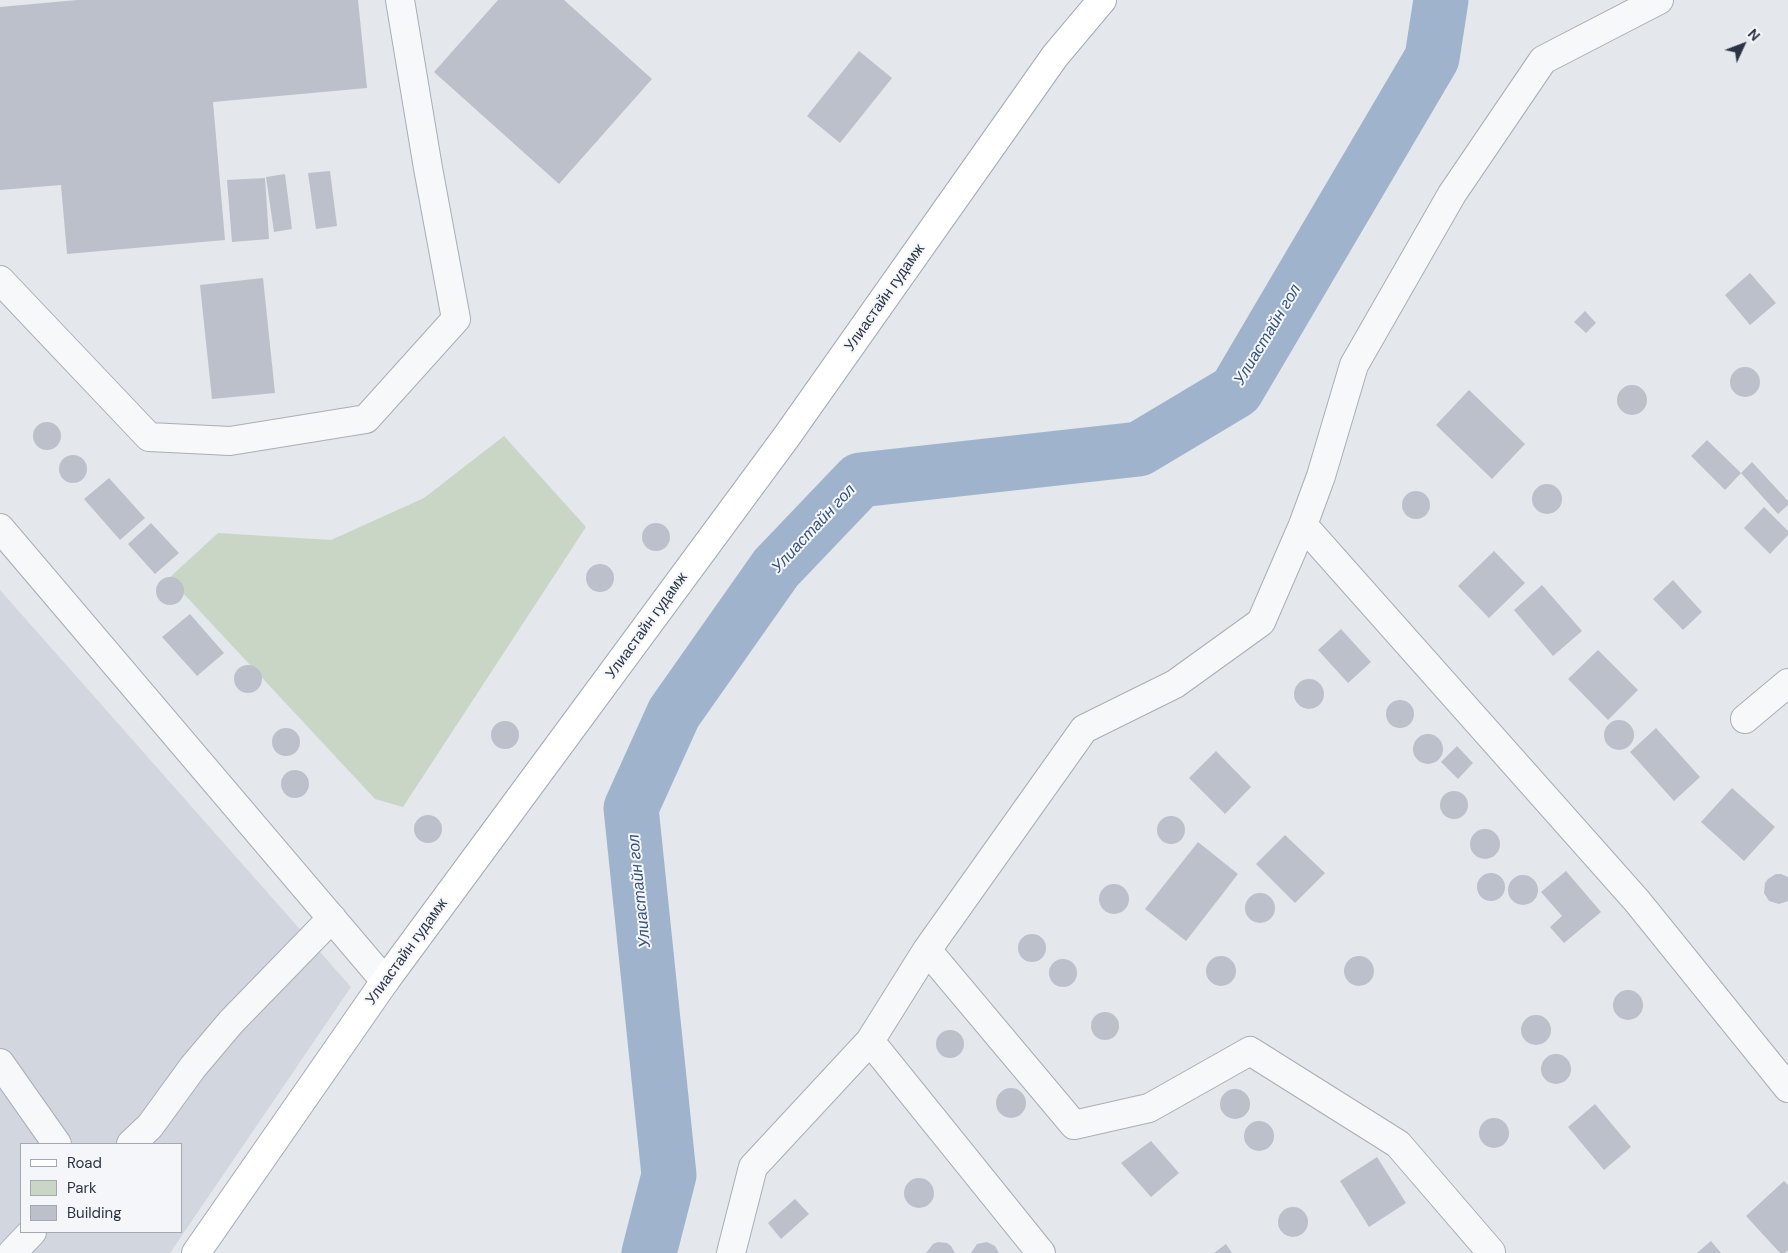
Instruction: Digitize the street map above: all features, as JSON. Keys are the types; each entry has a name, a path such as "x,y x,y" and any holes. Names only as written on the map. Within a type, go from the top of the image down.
{"main road":[{"name":"Улиастайн гудамж","path":"196,1253 385,980 787,436 1055,56 1102,0"}],"street":[{"path":"0,280 149,437 230,441 366,420 456,319 400,0"},
{"path":"731,1253 753,1166 870,1041 927,950 1084,729 1175,684 1261,622 1321,476 1354,365 1452,194 1537,68 1543,60 1659,0"},
{"path":"1302,525 1637,901 1788,1088"},
{"path":"0,528 385,980"},
{"path":"1745,719 1788,683"},
{"path":"132,1143 150,1126 193,1067 231,1022 332,918"},
{"path":"927,950 1074,1125 1149,1108 1250,1051 1398,1144 1492,1252"},
{"path":"870,1041 1041,1253"},
{"path":"0,1063 56,1143"},
{"path":"12,1253 31,1233"}],"shaded area":[{"path":"0,590 351,987 170,1253 0,1253"}],"green space":[{"path":"504,436 586,527 403,807 375,799 169,578 218,533 331,540 424,498"}],"building":[{"path":"77,0 358,0 367,88 213,102 225,240 67,254 61,185 0,190 0,7"},
{"path":"498,0 564,0 652,79 559,184 434,72"},
{"path":"859,51 892,78 840,143 807,116"},
{"path":"330,171 337,226 316,229 308,173"},
{"path":"285,174 292,229 274,232 266,177"},
{"path":"265,178 269,239 232,242 227,180"},
{"path":"1750,273 1776,303 1750,325 1725,295"},
{"path":"263,278 275,393 212,399 200,285"},
{"path":"1585,311 1596,323 1586,333 1574,322"},
{"path":"1745,367 1756,371 1760,382 1756,393 1745,397 1734,393 1730,382 1734,371"},
{"path":"1632,385 1643,389 1647,400 1643,411 1632,415 1621,411 1617,400 1621,389"},
{"path":"1469,390 1525,444 1492,479 1436,425"},
{"path":"47,422 57,426 61,436 57,446 47,450 37,446 33,436 37,426"},
{"path":"1707,440 1741,473 1725,490 1691,456"},
{"path":"73,455 83,459 87,469 83,479 73,483 63,479 59,469 63,459"},
{"path":"1752,462 1788,501 1788,505 1778,514 1741,473"},
{"path":"109,478 145,518 120,540 84,499"},
{"path":"1547,484 1558,488 1562,499 1558,510 1547,514 1536,510 1532,499 1536,488"},
{"path":"1416,491 1426,495 1430,505 1426,515 1416,519 1406,515 1402,505 1406,495"},
{"path":"1764,507 1788,531 1788,535 1770,554 1744,528"},
{"path":"151,523 179,553 155,574 128,544"},
{"path":"656,523 666,527 670,537 666,547 656,551 646,547 642,537 646,527"},
{"path":"1494,551 1525,583 1489,618 1458,586"},
{"path":"600,564 610,568 614,578 610,588 600,592 590,588 586,578 590,568"},
{"path":"170,577 180,581 184,591 180,601 170,605 160,601 156,591 160,581"},
{"path":"1673,580 1702,612 1683,630 1653,599"},
{"path":"1542,585 1582,631 1553,656 1514,610"},
{"path":"190,614 224,653 197,676 162,637"},
{"path":"1341,629 1371,662 1348,683 1318,650"},
{"path":"1598,650 1638,690 1608,720 1568,679"},
{"path":"248,665 258,669 262,679 258,689 248,693 238,689 234,679 238,669"},
{"path":"1309,679 1320,683 1324,694 1320,705 1309,709 1298,705 1294,694 1298,683"},
{"path":"1400,700 1410,704 1414,714 1410,724 1400,728 1390,724 1386,714 1390,704"},
{"path":"1619,720 1630,724 1634,735 1630,746 1619,750 1608,746 1604,735 1608,724"},
{"path":"505,721 515,725 519,735 515,745 505,749 495,745 491,735 495,725"},
{"path":"286,728 296,732 300,742 296,752 286,756 276,752 272,742 276,732"},
{"path":"1656,728 1700,777 1674,801 1630,752"},
{"path":"1428,734 1439,738 1443,749 1439,760 1428,764 1417,760 1413,749 1417,738"},
{"path":"1457,746 1473,763 1458,779 1441,762"},
{"path":"1216,751 1251,787 1225,814 1189,778"},
{"path":"295,770 305,774 309,784 305,794 295,798 285,794 281,784 285,774"},
{"path":"1732,788 1775,827 1744,861 1701,822"},
{"path":"1454,791 1464,795 1468,805 1464,815 1454,819 1444,815 1440,805 1444,795"},
{"path":"428,815 438,819 442,829 438,839 428,843 418,839 414,829 418,819"},
{"path":"1171,816 1181,820 1185,830 1181,840 1171,844 1161,840 1157,830 1161,820"},
{"path":"1485,829 1496,833 1500,844 1496,855 1485,859 1474,855 1470,844 1474,833"},
{"path":"1285,835 1325,873 1295,903 1256,864"},
{"path":"1198,842 1238,874 1186,941 1145,909"},
{"path":"1566,871 1601,912 1564,943 1550,927 1562,916 1541,892"},
{"path":"1491,873 1501,877 1505,887 1501,897 1491,901 1481,897 1477,887 1481,877"},
{"path":"1776,874 1788,877 1788,901 1779,904 1769,901 1764,893 1765,883"},
{"path":"1523,875 1534,879 1538,890 1534,901 1523,905 1512,901 1508,890 1512,879"},
{"path":"1114,884 1125,888 1129,899 1125,910 1114,914 1103,910 1099,899 1103,888"},
{"path":"1260,893 1271,897 1275,908 1271,919 1260,923 1249,919 1245,908 1249,897"},
{"path":"1032,934 1042,938 1046,948 1042,958 1032,962 1022,958 1018,948 1022,938"},
{"path":"1221,956 1232,960 1236,971 1232,982 1221,986 1210,982 1206,971 1210,960"},
{"path":"1359,956 1370,960 1374,971 1370,982 1359,986 1348,982 1344,971 1348,960"},
{"path":"1063,959 1073,963 1077,973 1073,983 1063,987 1053,983 1049,973 1053,963"},
{"path":"1628,990 1639,994 1643,1005 1639,1016 1628,1020 1617,1016 1613,1005 1617,994"},
{"path":"1105,1012 1115,1016 1119,1026 1115,1036 1105,1040 1095,1036 1091,1026 1095,1016"},
{"path":"1536,1015 1547,1019 1551,1030 1547,1041 1536,1045 1525,1041 1521,1030 1525,1019"},
{"path":"950,1030 960,1034 964,1044 960,1054 950,1058 940,1054 936,1044 940,1034"},
{"path":"1556,1054 1567,1058 1571,1069 1567,1080 1556,1084 1545,1080 1541,1069 1545,1058"},
{"path":"1011,1088 1022,1092 1026,1103 1022,1114 1011,1118 1000,1114 996,1103 1000,1092"},
{"path":"1235,1089 1246,1093 1250,1104 1246,1115 1235,1119 1224,1115 1220,1104 1224,1093"},
{"path":"1595,1104 1631,1147 1604,1170 1568,1127"},
{"path":"1494,1118 1505,1122 1509,1133 1505,1144 1494,1148 1483,1144 1479,1133 1483,1122"},
{"path":"1259,1121 1270,1125 1274,1136 1270,1147 1259,1151 1248,1147 1244,1136 1248,1125"},
{"path":"1151,1141 1179,1173 1151,1197 1121,1163"},
{"path":"1377,1157 1406,1203 1369,1227 1340,1181"},
{"path":"919,1178 930,1182 934,1193 930,1204 919,1208 908,1204 904,1193 908,1182"},
{"path":"1784,1181 1788,1185 1788,1250 1785,1253 1780,1253 1746,1216"},
{"path":"795,1199 809,1214 781,1239 768,1223"},
{"path":"1293,1207 1304,1211 1308,1222 1304,1233 1293,1237 1282,1233 1278,1222 1282,1211"},
{"path":"1711,1241 1721,1253 1697,1253"},
{"path":"938,1242 947,1243 955,1253 926,1253 933,1244"},
{"path":"987,1242 995,1246 999,1253 971,1253 977,1244"},
{"path":"1226,1244 1232,1253 1214,1253"}],"waterway":[{"name":"Улиастайн гол","path":"649,1253 669,1175 631,808 674,713 776,568 860,480 1139,449 1236,391 1432,58 1441,0"}]}
